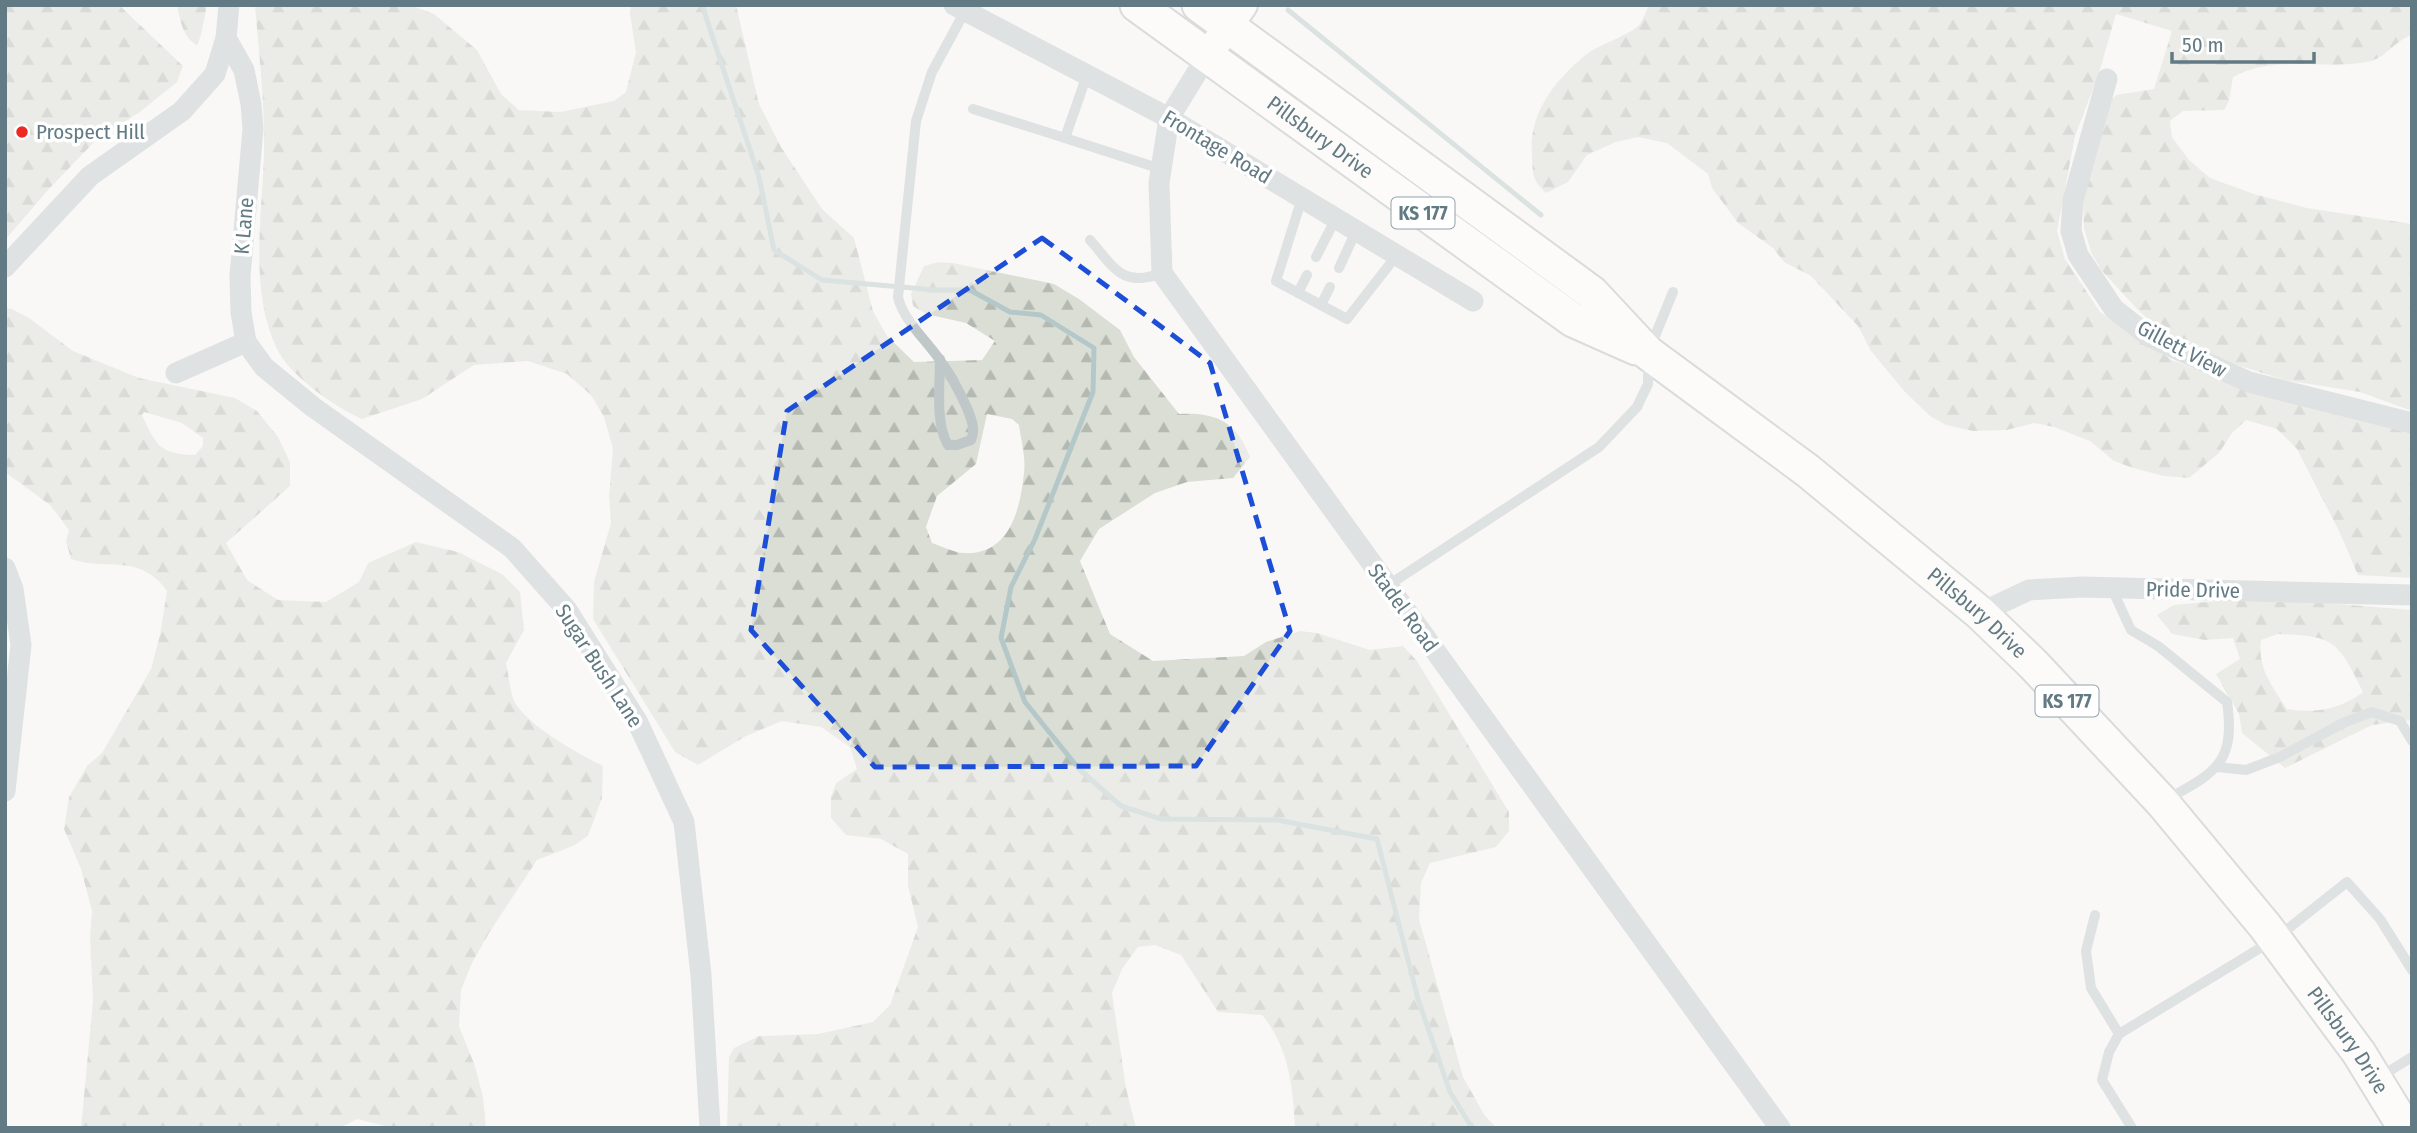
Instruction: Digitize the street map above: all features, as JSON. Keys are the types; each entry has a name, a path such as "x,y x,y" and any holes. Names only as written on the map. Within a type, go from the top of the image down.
{"highway":[{"name":"Pillsbury Drive","path":"1138,5 1573,320 1648,353"},
{"name":"Pillsbury Drive","path":"1199,5 1236,15 1592,293 1648,353 1808,471 1980,613 2033,664 2162,802 2275,940 2359,1053 2405,1128"}],"main road":[{"path":"1207,56 1236,15"}],"street":[{"path":"5,267 90,176 182,111 215,74 226,38 229,5"},
{"name":"Frontage Road","path":"959,8 1169,118 1473,301"},
{"name":"K Lane","path":"226,38 244,71 253,129 240,276 241,312 246,342"},
{"path":"1162,273 1159,183 1169,118 1207,56"},
{"name":"Gillett View","path":"2107,79 2073,200 2071,231 2078,255 2114,309 2150,337 2249,382 2412,423"},
{"name":"Stadel Road","path":"1162,273 1780,1128"},
{"path":"176,373 246,342"},
{"name":"Sugar Bush Lane","path":"246,342 264,367 313,408 512,548 567,610 637,721 684,822 701,975 710,1128"},
{"path":"5,568 17,607 21,646 5,791"},
{"name":"Pride Drive","path":"1980,613 2029,590 2082,587 2412,595"}],"lane":[{"path":"940,359 941,423 948,445 957,445 971,440 974,432 959,389 940,359 901,309 898,297 916,121 932,72 959,8"},
{"path":"1065,138 1087,75"},
{"path":"972,109 1161,169"},
{"path":"1302,198 1276,281 1347,319 1397,255"},
{"path":"1316,257 1336,218"},
{"path":"1339,268 1356,231"},
{"path":"1090,240 1120,274 1142,280 1162,273"},
{"path":"1298,293 1307,275"},
{"path":"1321,305 1330,287"},
{"path":"1387,586 1599,447 1637,407 1648,384 1648,353 1673,292"},
{"path":"2112,589 2131,630 2158,646 2227,702 2229,743 2217,767 2199,782 2162,802"},
{"path":"2217,767 2246,770 2280,757 2343,723 2372,712 2400,720 2412,741"},
{"path":"2132,1128 2102,1080 2109,1052 2119,1034 2275,940 2347,882 2380,919 2412,970"},
{"path":"2095,915 2086,951 2091,988 2119,1034"},
{"path":"2375,1080 2412,1057"}],"highlighted area":[{"path":"1042,238 1210,363 1290,631 1196,766 875,767 751,630 787,411"}],"green space":[{"path":"5,5 119,5 183,66 177,82 140,112 97,139 5,240"},
{"path":"177,5 207,5 197,45 185,33"},
{"path":"255,5 410,5 434,14 477,50 501,94 519,110 560,112 614,101 626,92 636,52 631,5 736,5 759,104 781,147 822,209 854,238 873,311 887,336 914,362 982,360 995,341 966,323 926,314 913,306 911,294 924,266 938,262 953,263 1054,284 1120,330 1134,357 1179,414 1214,417 1231,427 1250,457 1233,478 1187,482 1155,493 1099,529 1080,561 1110,634 1153,661 1244,656 1266,642 1300,631 1317,633 1370,650 1403,646 1417,661 1509,812 1509,831 1496,847 1430,863 1421,883 1419,919 1463,1077 1485,1116 1497,1128 1295,1128 1291,1083 1284,1054 1262,1015 1218,1012 1181,955 1155,945 1138,947 1122,969 1112,993 1126,1088 1136,1128 727,1128 729,1057 734,1048 759,1036 818,1034 873,1022 890,1005 918,927 908,886 908,854 881,839 846,835 831,818 831,797 836,783 857,769 850,747 821,727 782,721 746,736 698,765 675,752 593,619 594,582 611,523 609,497 613,449 604,417 591,395 567,374 528,361 474,365 422,399 362,419 314,390 283,359 268,327 260,278 264,136","holes":["987,414 1012,419 1019,425 1024,467 1019,502 1009,528 1001,539 979,552 963,553 932,543 926,527 937,496 976,464"]},
{"path":"1649,5 2412,5 2412,35 2376,59 2354,64 2284,64 2249,70 2233,77 2229,101 2224,110 2183,111 2170,121 2172,137 2189,160 2210,178 2254,194 2307,208 2412,224 2412,411 2360,392 2285,380 2224,361 2166,335 2138,310 2101,270 2091,252 2084,228 2083,198 2104,108 2116,95 2154,89 2172,31 2116,14 2099,73 2075,136 2057,231 2065,259 2100,312 2172,360 2238,386 2412,433 2412,578 2358,575 2297,449 2277,429 2246,420 2232,433 2219,453 2189,478 2164,476 2114,461 2090,441 2054,427 2034,423 2007,430 1973,431 1946,425 1930,416 1905,392 1871,351 1858,326 1811,276 1784,262 1773,248 1738,223 1712,188 1708,174 1667,143 1638,137 1616,142 1587,155 1568,182 1546,193 1534,176 1532,139 1539,111 1546,98 1565,74 1587,54 1639,25"},
{"path":"5,308 29,318 73,351 139,378 235,398 257,411 278,437 290,462 290,486 226,543 247,580 278,600 326,602 359,582 368,563 416,542 458,552 502,574 520,592 524,630 506,663 515,702 525,715 545,732 603,766 602,798 588,836 573,846 537,860 489,933 461,990 459,1026 475,1066 483,1097 486,1128 393,1128 357,1119 340,1128 81,1128 93,1001 90,937 92,911 81,869 64,829 69,797 87,766 102,753 151,669 167,591 146,571 134,567 85,563 71,559 66,541 69,530 50,505 5,472","holes":["144,412 182,423 203,438 203,446 195,455 174,453 160,446 142,415"]},
{"path":"2238,599 2290,600 2412,610 2412,720 2372,725 2285,768 2242,733 2239,714 2216,674 2240,659 2233,638 2205,640 2172,634 2157,615 2174,605","holes":["2278,634 2323,640 2332,645 2347,662 2363,692 2346,703 2327,709 2287,709 2264,668 2261,660 2261,640"]}],"waterway":[{"path":"702,5 759,177 774,250 822,280 935,290 970,290 1010,312 1041,315 1094,348 1093,392 1035,539 1011,587 1001,638 1025,702 1079,769 1121,806 1161,819 1277,820 1377,839 1418,999 1450,1092 1472,1128"},
{"path":"1288,10 1541,215"}],"place":[{"name":"Prospect Hill","path":"22,132"}]}
